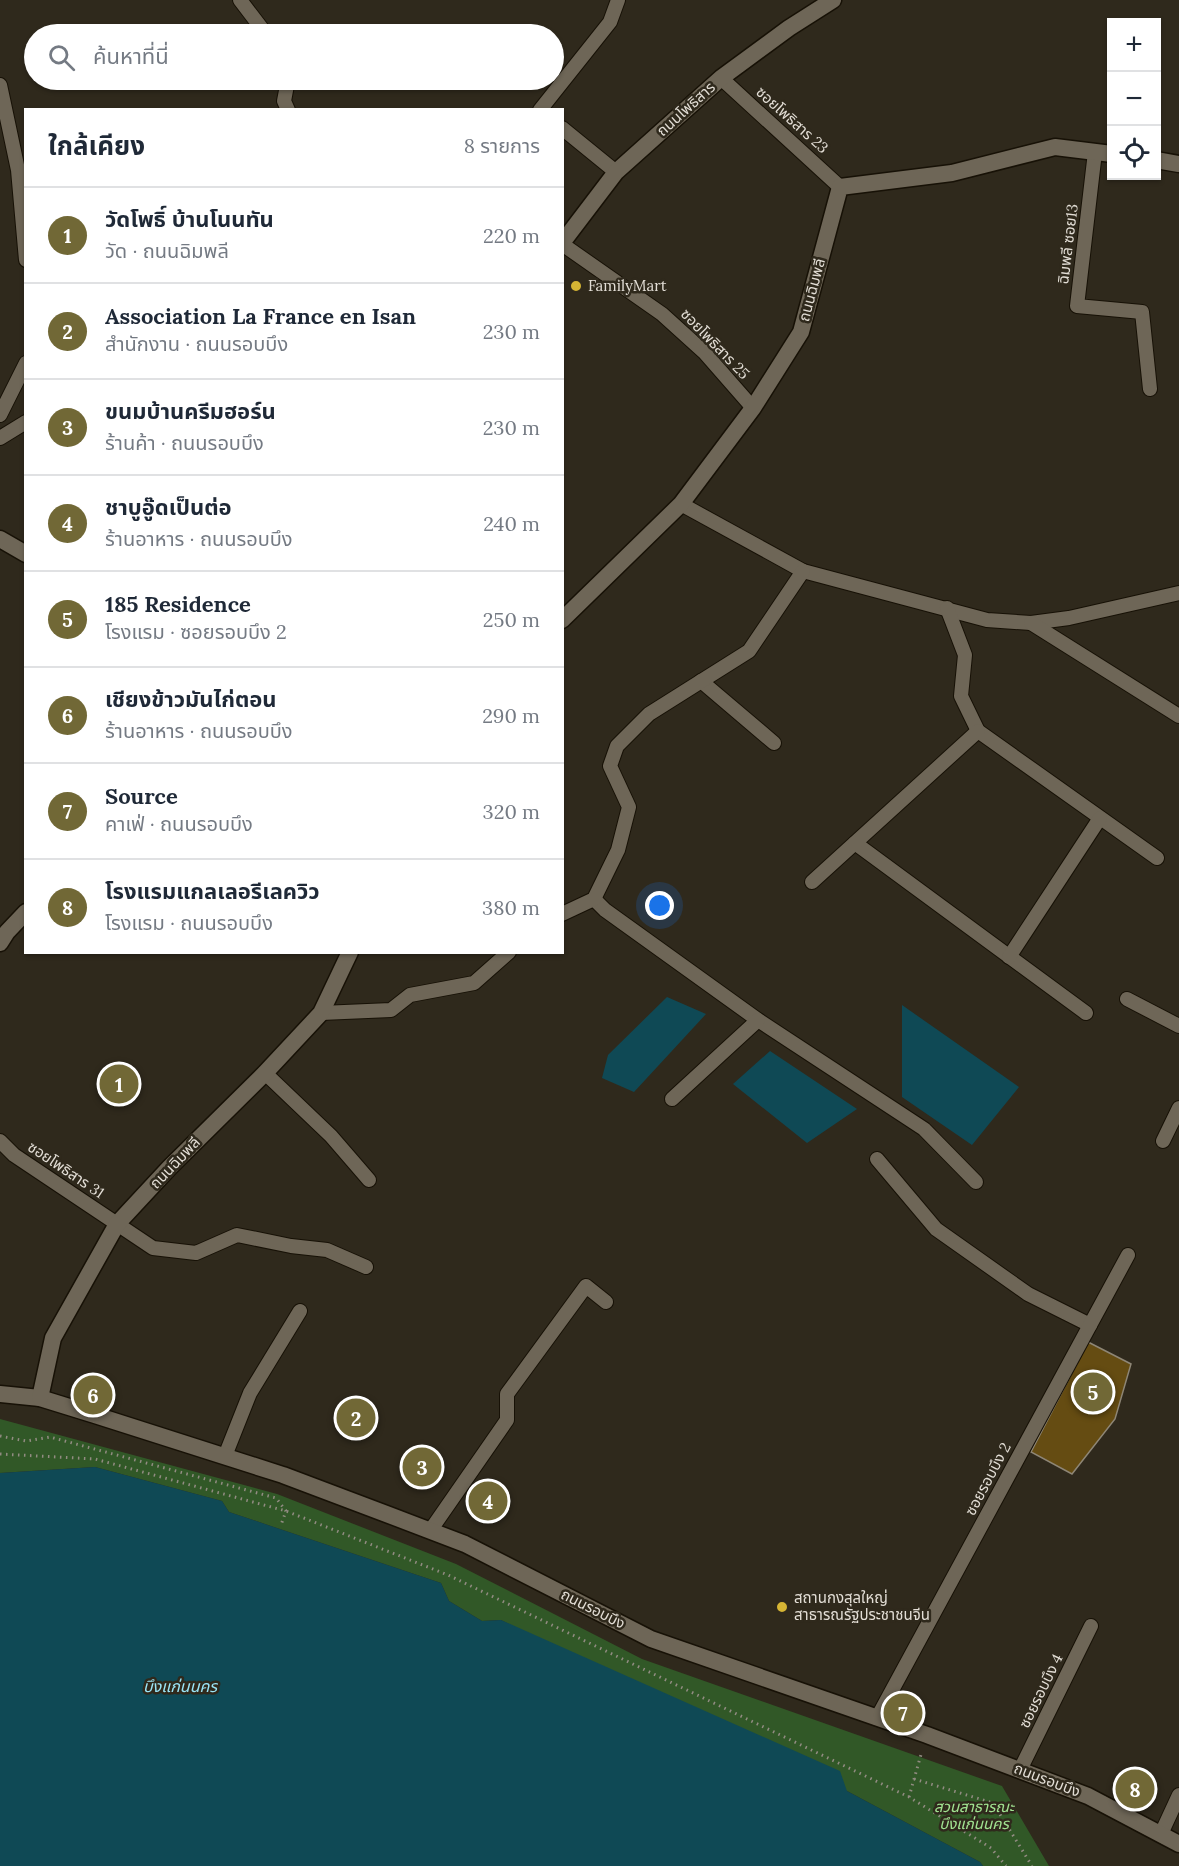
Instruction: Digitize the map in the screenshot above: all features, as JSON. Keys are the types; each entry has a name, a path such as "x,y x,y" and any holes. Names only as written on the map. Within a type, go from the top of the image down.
{"street":[{"path":"240,0 258,24"},
{"path":"564,80 610,22 618,0"},
{"name":"ถนนโพธิสาร","path":"564,241 616,172 722,78 789,28 833,0"},
{"name":"ซอยโพธิสาร 23","path":"722,78 840,187"},
{"path":"0,85 18,170 24,238"},
{"path":"286,90 284,101 287,108"},
{"path":"542,108 556,90"},
{"path":"564,130 616,172"},
{"path":"840,187 952,173 1055,147 1103,153"},
{"name":"ฉิมพลี ซอย13","path":"1103,153 1077,306 1142,312 1150,389"},
{"path":"1161,161 1179,164"},
{"name":"ถนนฉิมพลี","path":"564,618 681,504 753,408 801,332 840,187"},
{"name":"ซอยโพธิสาร 25","path":"564,245 662,314 704,352 753,408"},
{"path":"0,415 24,367"},
{"path":"0,438 24,423"},
{"path":"681,504 803,571 987,620 1031,623 1069,618 1179,593"},
{"path":"0,539 24,553"},
{"path":"564,913 594,899 618,850 629,807 610,766 617,746 649,714 749,651 803,571"},
{"path":"947,608 965,655 961,696 978,731 1156,858"},
{"path":"1031,623 1179,716"},
{"path":"701,681 774,742"},
{"path":"812,882 978,731"},
{"path":"1009,957 1100,818"},
{"path":"855,843 1086,1013"},
{"path":"594,899 605,910 758,1020 924,1129 976,1182"},
{"path":"2,934 24,914"},
{"name":"ถนนฉิมพลี","path":"40,1398 53,1338 117,1224 321,1013 349,954"},
{"path":"321,1013 391,1010 410,994 474,982 507,954"},
{"path":"1127,999 1179,1026"},
{"path":"672,1099 758,1020"},
{"path":"265,1073 331,1136 369,1180"},
{"path":"1163,1141 1179,1108"},
{"name":"ซอยโพธิสาร 31","path":"0,1141 14,1155 153,1248 196,1253 237,1235 291,1246 327,1250 366,1267"},
{"path":"877,1159 936,1229 1028,1294 1090,1325"},
{"name":"ซอยรอบบึง 2","path":"877,1718 1128,1255"},
{"path":"430,1531 507,1420 507,1394 586,1286 606,1302"},
{"path":"225,1456 250,1393 300,1311"},
{"name":"ถนนรอบบึง","path":"0,1394 40,1398 225,1456 283,1475 465,1544 651,1639 927,1735 1088,1796 1179,1844"},
{"name":"ซอยรอบบึง 4","path":"1020,1770 1091,1626"},
{"path":"1161,1834 1179,1795"}],"path":[{"path":"0,1436 26,1441 50,1437 62,1440 276,1498 286,1511"},
{"path":"0,1454 95,1459 286,1511 448,1575 841,1767 909,1797 991,1848 1006,1866"},
{"path":"281,1525 286,1511"},
{"path":"909,1797 927,1735"},
{"path":"914,1779 993,1803 1032,1866"}],"green space":[{"name":"สวนสาธารณะ บึงแก่นนคร","path":"0,1419 277,1494 456,1564 642,1659 1002,1786 1049,1866 983,1866 980,1862 847,1791 501,1620 482,1621 449,1601 441,1583 229,1512 222,1501 95,1467 0,1473"}],"water":[{"path":"667,997 706,1014 634,1092 602,1078 608,1055"},
{"path":"902,1005 1019,1087 972,1145 902,1097"},
{"path":"770,1051 857,1109 807,1143 733,1084"},
{"name":"บึงแก่นนคร","path":"95,1467 222,1501 229,1512 441,1583 449,1601 482,1621 501,1620 840,1771 847,1791 980,1862 983,1866 0,1866 0,1473"}],"building":[{"path":"1088,1342 1131,1364 1115,1419 1072,1474 1031,1452"}],"place":[{"name":"FamilyMart","path":"576,286"},
{"name":"วัดโพธิ์ บ้านโนนทัน","path":"119,1084"},
{"name":"185 Residence","path":"1093,1392"},
{"name":"เชียงข้าวมันไก่ตอน","path":"93,1395"},
{"name":"Association La France en Isan","path":"356,1418"},
{"name":"ขนมบ้านครีมฮอร์น","path":"422,1467"},
{"name":"ชาบูอู๊ดเป็นต่อ","path":"488,1501"},
{"name":"สถานกงสุลใหญ่ สาธารณรัฐประชาชนจีน","path":"782,1607"},
{"name":"Source","path":"903,1713"},
{"name":"โรงแรมแกลเลอรีเลควิว","path":"1135,1789"}]}
